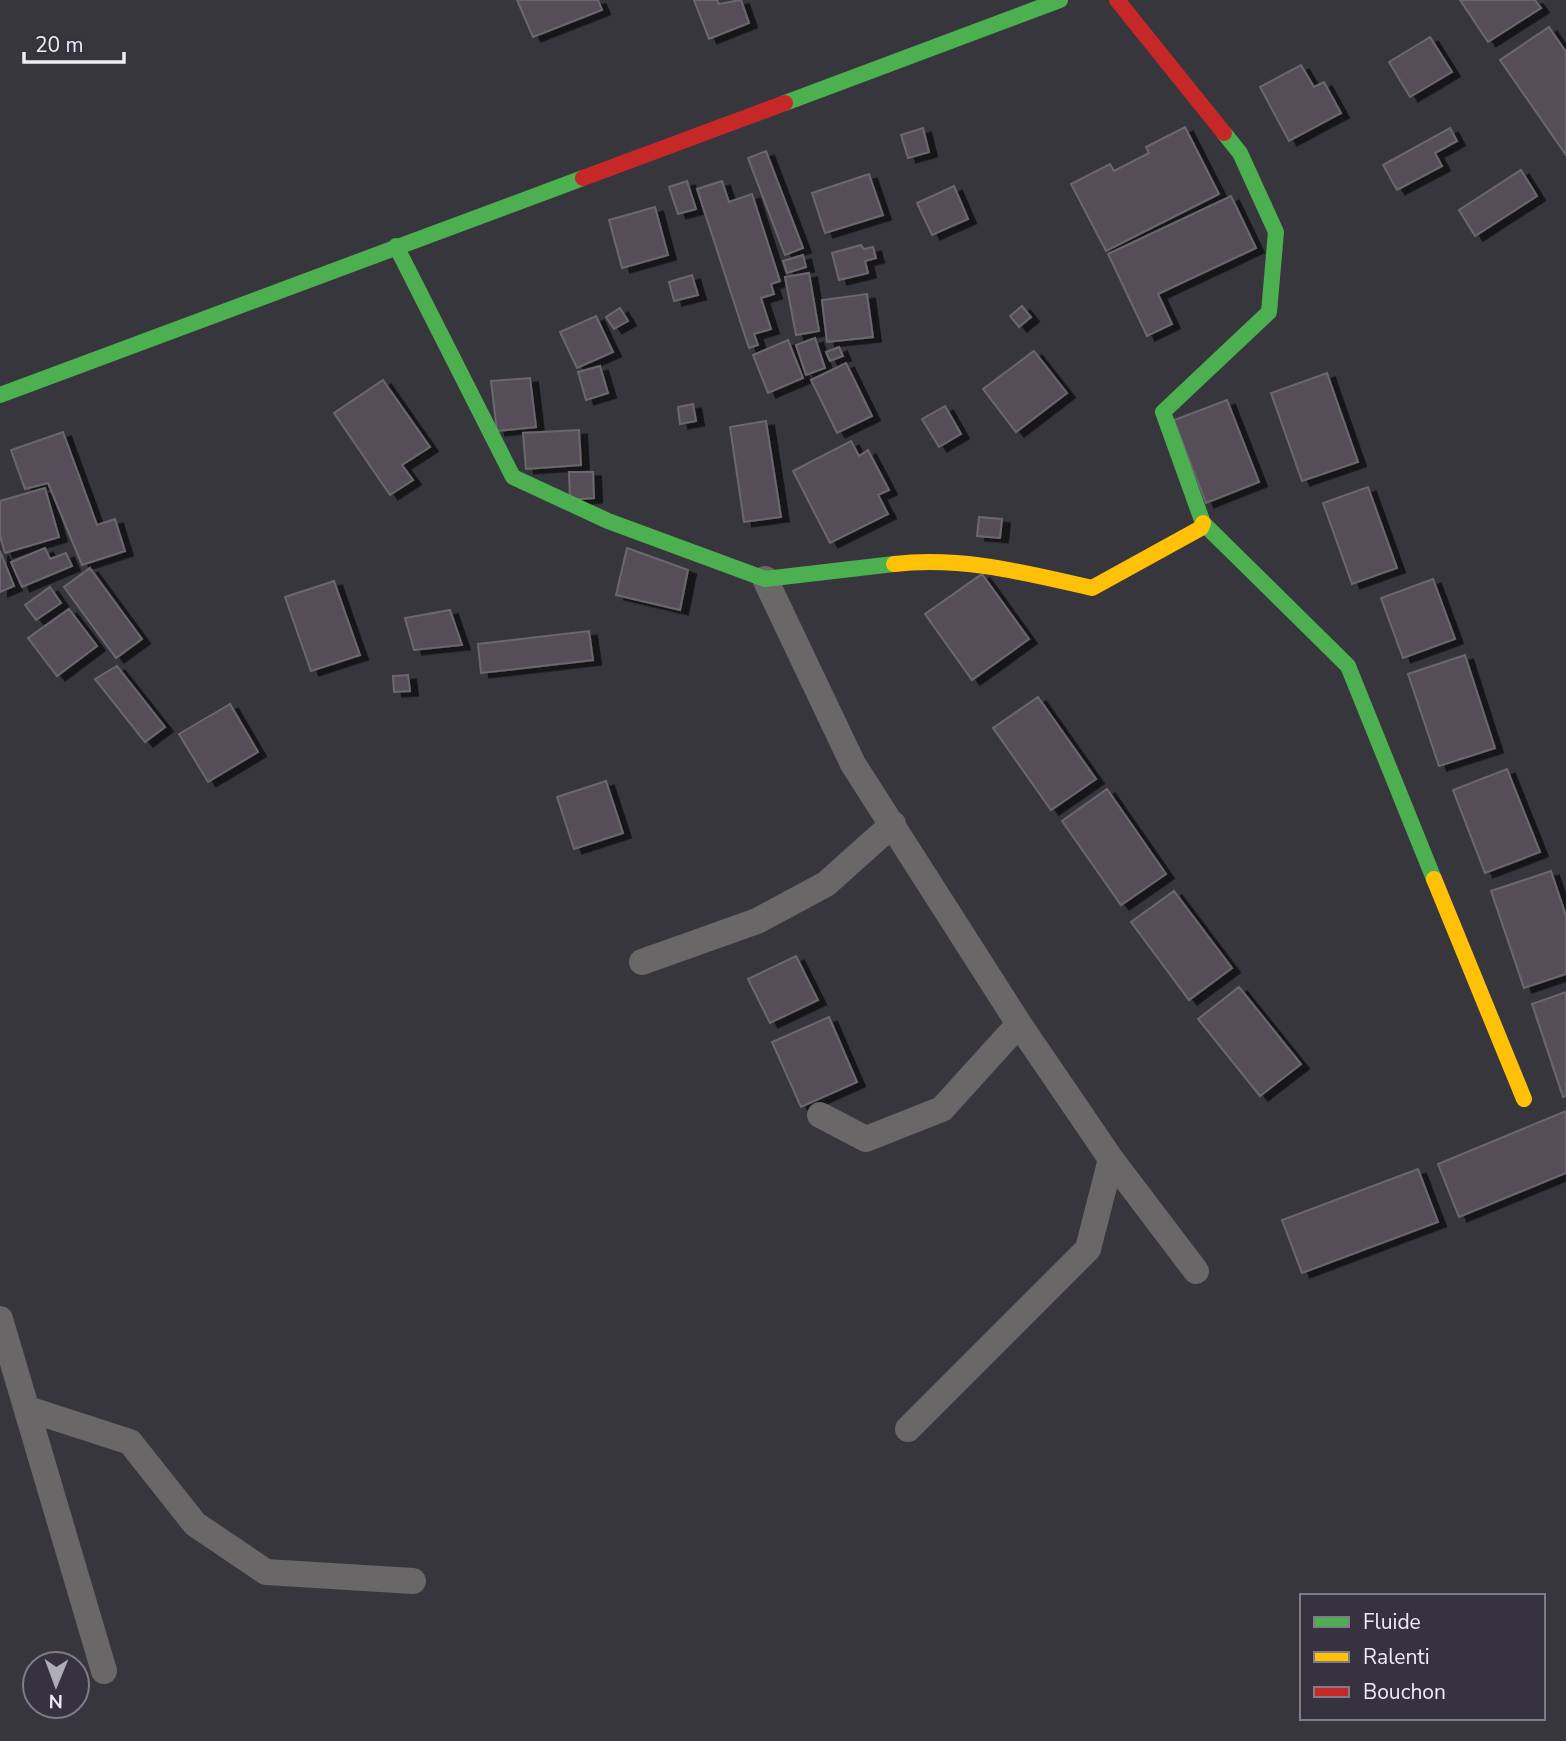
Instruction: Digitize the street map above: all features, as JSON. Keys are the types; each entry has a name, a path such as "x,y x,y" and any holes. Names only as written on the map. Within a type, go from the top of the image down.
{"street":[{"path":"0,396 1060,0"},
{"path":"1118,0 1240,153 1276,232 1269,312 1163,412 1202,523 1348,666 1524,1098"},
{"path":"396,246 513,477 608,521 765,579 922,561 992,565 1092,588 1201,528 1202,523"},
{"path":"765,579 853,764 1019,1024 1111,1160 1196,1271"},
{"path":"642,962 757,921 826,884 892,824"},
{"path":"820,1115 866,1139 942,1109 1019,1024"},
{"path":"908,1429 1088,1249 1111,1160"},
{"path":"0,1319 104,1671"},
{"path":"28,1409 130,1442 195,1524 266,1572 413,1581"}],"building":[{"path":"517,0 598,0 602,10 533,37"},
{"path":"694,0 717,0 719,4 741,0 749,23 709,39"},
{"path":"1460,0 1535,0 1541,8 1488,42"},
{"path":"1549,27 1566,52 1566,155 1500,60"},
{"path":"1430,37 1452,72 1410,97 1389,62"},
{"path":"1301,65 1314,87 1324,82 1341,113 1289,141 1260,87"},
{"path":"1185,127 1219,194 1106,251 1071,184 1110,164 1114,171 1149,153 1146,147"},
{"path":"923,128 929,152 908,158 901,135"},
{"path":"1450,128 1457,141 1435,153 1442,166 1397,190 1383,165"},
{"path":"766,151 803,248 785,255 748,158"},
{"path":"1521,170 1537,196 1475,236 1459,210"},
{"path":"869,174 883,215 825,233 812,193"},
{"path":"687,181 696,209 678,214 669,187"},
{"path":"722,181 729,202 752,194 780,281 771,284 774,294 761,298 771,329 754,334 758,345 749,348 697,189"},
{"path":"954,186 968,219 932,235 917,203"},
{"path":"1231,196 1256,248 1158,294 1172,324 1147,336 1108,254"},
{"path":"655,207 668,255 622,268 609,220"},
{"path":"861,245 864,249 873,247 876,258 865,261 868,273 839,280 832,253"},
{"path":"803,255 806,267 787,273 783,261"},
{"path":"809,273 819,331 796,335 785,277"},
{"path":"692,275 698,295 674,301 669,282"},
{"path":"867,294 873,337 827,342 822,300"},
{"path":"1022,306 1031,317 1019,327 1010,316"},
{"path":"620,308 628,321 614,329 606,317"},
{"path":"596,316 613,352 577,368 560,332"},
{"path":"815,338 825,368 806,375 796,345"},
{"path":"788,340 803,378 768,393 753,355"},
{"path":"839,347 843,356 830,361 826,352"},
{"path":"1034,351 1067,393 1016,432 983,389"},
{"path":"846,363 872,416 837,433 811,380"},
{"path":"600,366 608,393 586,400 578,372"},
{"path":"1327,373 1358,462 1302,481 1271,393"},
{"path":"530,378 536,427 497,431 491,381"},
{"path":"383,380 430,447 402,465 413,480 390,495 334,413"},
{"path":"1227,400 1259,482 1206,503 1174,420"},
{"path":"693,404 696,421 680,424 678,407"},
{"path":"945,406 961,434 939,447 922,419"},
{"path":"766,421 781,517 744,522 730,427"},
{"path":"579,430 581,465 526,469 523,433"},
{"path":"63,432 97,525 115,519 125,551 82,565 48,483 25,489 11,450"},
{"path":"851,441 859,456 868,450 889,490 878,495 888,514 830,543 793,471"},
{"path":"569,472 593,472 594,498 570,500"},
{"path":"1368,487 1397,568 1352,584 1323,503"},
{"path":"45,488 59,537 5,553 0,536 0,501"},
{"path":"979,517 1002,519 1000,538 977,536"},
{"path":"45,548 50,559 66,553 72,566 22,587 11,562"},
{"path":"627,548 688,570 680,610 616,595"},
{"path":"0,551 14,586 0,592"},
{"path":"90,568 142,639 116,658 64,587"},
{"path":"982,574 1029,639 972,680 925,614"},
{"path":"1433,579 1455,639 1403,658 1381,598"},
{"path":"334,581 360,655 311,671 285,597"},
{"path":"50,587 61,603 36,620 25,605"},
{"path":"69,609 97,646 57,676 28,638"},
{"path":"450,610 462,645 414,650 405,618"},
{"path":"589,631 593,660 481,673 478,644"},
{"path":"1465,655 1495,748 1439,766 1408,674"},
{"path":"117,666 165,727 145,742 95,679"},
{"path":"408,675 410,691 394,692 393,676"},
{"path":"1038,697 1096,779 1051,810 993,728"},
{"path":"230,704 258,752 208,782 179,734"},
{"path":"1507,769 1540,852 1485,873 1453,790"},
{"path":"606,781 623,833 574,849 557,797"},
{"path":"1107,789 1166,874 1121,905 1062,821"},
{"path":"1551,871 1566,916 1566,974 1524,988 1491,891"},
{"path":"1174,891 1232,968 1189,1000 1131,922"},
{"path":"796,956 818,1000 770,1023 748,979"},
{"path":"1239,987 1301,1064 1260,1096 1198,1019"},
{"path":"1566,992 1566,1096 1563,1097 1532,1004"},
{"path":"829,1017 857,1082 801,1107 772,1042"},
{"path":"1566,1111 1566,1173 1459,1217 1438,1164"},
{"path":"1418,1169 1438,1222 1302,1273 1282,1220"}],"traffic: fast":[{"path":"785,103 1060,0"},
{"path":"1224,133 1240,153 1276,232 1269,312 1163,412 1203,523 1348,666 1434,879"},
{"path":"0,395 583,178"},
{"path":"396,246 513,477 608,521 765,579 894,564"}],"traffic: slow":[{"path":"894,564 944,562 994,567 1092,588 1201,528 1203,523"},
{"path":"1434,879 1524,1099"}],"traffic: jam":[{"path":"1117,0 1224,133"},
{"path":"583,178 785,103"}]}
